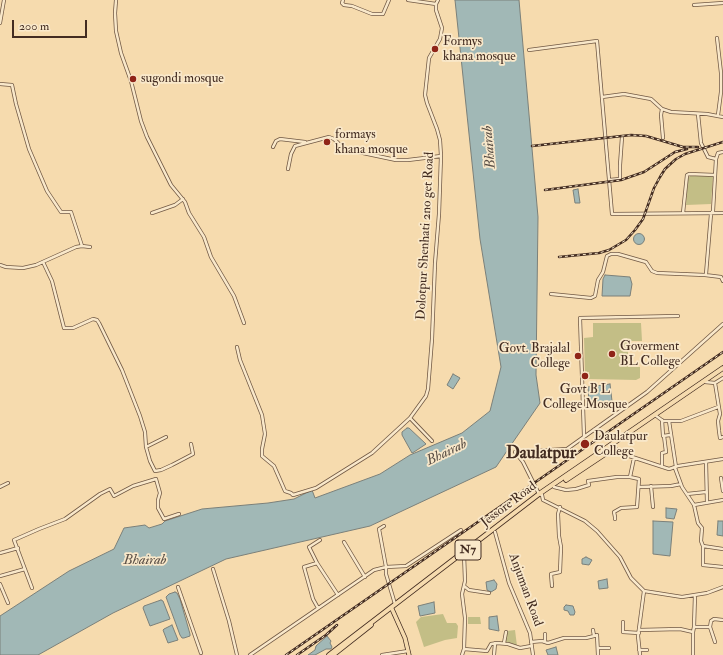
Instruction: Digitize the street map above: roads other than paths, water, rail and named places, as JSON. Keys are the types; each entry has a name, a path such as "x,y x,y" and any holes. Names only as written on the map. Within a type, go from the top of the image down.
{"highway":[{"name":"Jessore Road","path":"329,655 541,495 723,368"},
{"name":"Jessore Road","path":"334,655 541,495 608,452 609,447"}],"main road":[{"path":"392,609 405,638 408,653"}],"street":[{"path":"0,23 4,0"},
{"path":"116,0 116,31 121,53 131,81 141,121 147,137 171,185 183,199 189,213 204,237 210,257 234,296 244,323"},
{"path":"343,0 342,3 344,5 352,6 372,14 383,14 388,0"},
{"path":"408,0 436,4 438,0"},
{"name":"Dolotpur Shenhati 2no get Road","path":"237,346 240,360 258,402 264,426 265,434 262,456 274,466 285,491 291,492 293,495 316,488 372,453 410,418 426,396 428,389 435,288 441,156 438,129 427,103 426,95 429,58 440,39 442,28 436,10 436,4"},
{"path":"694,5 723,4"},
{"path":"717,38 722,73 718,115"},
{"path":"530,50 597,41 612,214 723,213"},
{"path":"0,84 12,85 29,149 47,191 61,212 70,212 82,246"},
{"path":"602,97 624,94 651,99 662,109 671,112 718,115 723,117"},
{"path":"662,109 663,138"},
{"path":"698,114 701,143 708,157 716,159"},
{"path":"288,169 291,154 295,146 305,142 329,137 334,139 344,149 396,160 441,156"},
{"path":"609,180 620,179 622,137"},
{"path":"272,147 276,141 280,139 305,142"},
{"path":"705,275 716,159 718,153 723,152"},
{"path":"683,213 687,175 715,175"},
{"path":"152,213 175,205 183,199"},
{"path":"0,265 6,267 23,268 43,262 82,246 90,247"},
{"path":"551,294 585,297 595,296 598,280 603,272 608,256 611,254 618,254 646,262 652,271 657,273 705,275 721,277 723,281"},
{"path":"43,262 52,281 64,328 74,328 93,319 97,320 122,370 142,421 145,432 146,447 150,461 156,471 172,465 193,454 191,444"},
{"path":"584,436 580,318 678,316"},
{"path":"723,324 647,392 567,449 515,452 543,500 585,520 602,535 620,557 630,578 644,591 674,596 695,595 707,593 723,586"},
{"path":"705,382 716,383 723,378"},
{"path":"716,383 720,414 718,421 720,438 723,437"},
{"path":"656,415 662,420 681,421 718,407"},
{"path":"410,418 432,441"},
{"path":"662,420 666,452 662,452 662,467"},
{"path":"669,421 675,468 681,484 694,505 698,523 702,528 703,565 723,567"},
{"path":"718,421 723,421"},
{"path":"664,436 670,435"},
{"path":"146,447 166,437"},
{"path":"609,447 634,458 669,469 723,459 723,464"},
{"path":"630,477 634,458"},
{"path":"706,462 707,503"},
{"path":"554,487 566,490 589,485 588,481 617,477 639,479 637,507 621,508 614,512 616,517 614,518"},
{"path":"721,478 723,491"},
{"path":"32,588 14,540 39,528 66,519 110,488 114,496 133,486 156,479 160,493 158,508 164,519 179,514"},
{"path":"0,487 8,483"},
{"path":"639,486 672,486 681,484"},
{"path":"651,486 653,507"},
{"path":"687,494 706,492"},
{"path":"694,505 723,500"},
{"path":"552,586 551,574 560,572 562,546 559,536 558,514 560,508"},
{"path":"384,526 379,529 386,574 395,604"},
{"path":"250,655 374,570 386,567 406,566 461,530"},
{"name":"Anjuman Road","path":"495,532 509,583 530,633 532,655"},
{"path":"320,540 309,547 317,563 338,594"},
{"path":"344,542 365,577"},
{"path":"703,546 723,549"},
{"path":"0,553 18,548"},
{"path":"462,655 464,649 465,618 462,594 466,577 464,554"},
{"path":"317,563 304,567 313,599 318,608"},
{"path":"0,576 25,569"},
{"path":"213,569 229,621 237,655"},
{"path":"0,584 8,603"},
{"path":"464,586 469,590 489,593"},
{"path":"178,587 201,653"},
{"path":"640,655 639,632 644,591"},
{"path":"693,655 695,595"},
{"path":"715,642 710,627 711,621 714,619 723,620"},
{"path":"623,622 623,632 680,629 693,632"},
{"path":"694,627 710,627"},
{"path":"593,630 594,636 597,636 598,655"},
{"path":"504,643 506,632"},
{"path":"545,634 545,642"},
{"path":"531,642 542,640 548,643 564,638 586,638 594,636"},
{"path":"464,649 487,651 491,644 495,643 504,643 520,648 531,646"},
{"path":"494,655 495,643"},
{"path":"598,648 609,648"},
{"path":"478,650 478,655"},
{"path":"639,650 647,650"},
{"path":"382,655 408,653"}],"water":[{"name":"Bhairab","path":"455,0 519,0 538,217 536,375 540,403 496,467 370,526 226,559 113,613 38,655 0,655 0,616 69,571 114,549 124,528 145,525 149,528 202,509 294,499 312,490 315,498 380,474 410,455 462,433 490,411 501,367 480,239"},
{"path":"578,189 580,203 575,203 573,190"},
{"path":"639,233 643,235 645,239 643,243 639,245 635,243 633,239 635,235"},
{"path":"605,275 630,277 632,284 630,296 602,296 603,279"},
{"path":"453,374 460,378 453,389 447,385"},
{"path":"610,384 612,401 592,404 589,402 588,387"},
{"path":"409,428 426,444 412,453 402,435 402,432"},
{"path":"666,508 677,509 674,519 666,518"},
{"path":"653,521 673,522 670,556 653,554"},
{"path":"718,521 723,521 723,536 717,535"},
{"path":"586,557 592,560 589,565 582,564 582,559"},
{"path":"607,579 608,588 599,589 598,581"},
{"path":"494,580 497,584 496,589 491,592 487,590 486,582"},
{"path":"175,592 180,599 190,634 190,636 184,638 180,635 166,597"},
{"path":"161,600 163,601 170,619 150,626 143,608 144,606"},
{"path":"434,602 435,613 420,616 418,606"},
{"path":"566,605 573,606 575,612 574,615 570,615 568,611 564,610"},
{"path":"497,616 499,631 489,629 489,617"},
{"path":"172,625 178,640 168,643 163,630"},
{"path":"327,636 331,641 331,649 326,649 315,655 308,655 315,650 316,646"},
{"path":"556,647 558,655 548,655 546,650"}],"railway":[{"path":"532,146 631,135 646,136 683,147 698,147"},
{"path":"559,257 599,253 609,250 626,240 643,219 654,188 665,169 676,159 685,154 723,142"},
{"path":"545,190 621,180 644,172 675,152 687,149"},
{"path":"286,655 723,352"},
{"path":"297,655 326,635 337,625"}],"place":[{"name":"Formys khana mosque","path":"435,49"},
{"name":"sugondi mosque","path":"133,79"},
{"name":"formays khana mosque","path":"327,142"},
{"name":"Goverment BL College","path":"612,354"},
{"name":"Govt. Brajalal College","path":"578,356"},
{"name":"Govt B L College Mosque","path":"585,376"},
{"name":"Daulatpur College","path":"585,444"}],"district":[{"name":"Daulatpur","path":"541,454"}]}
